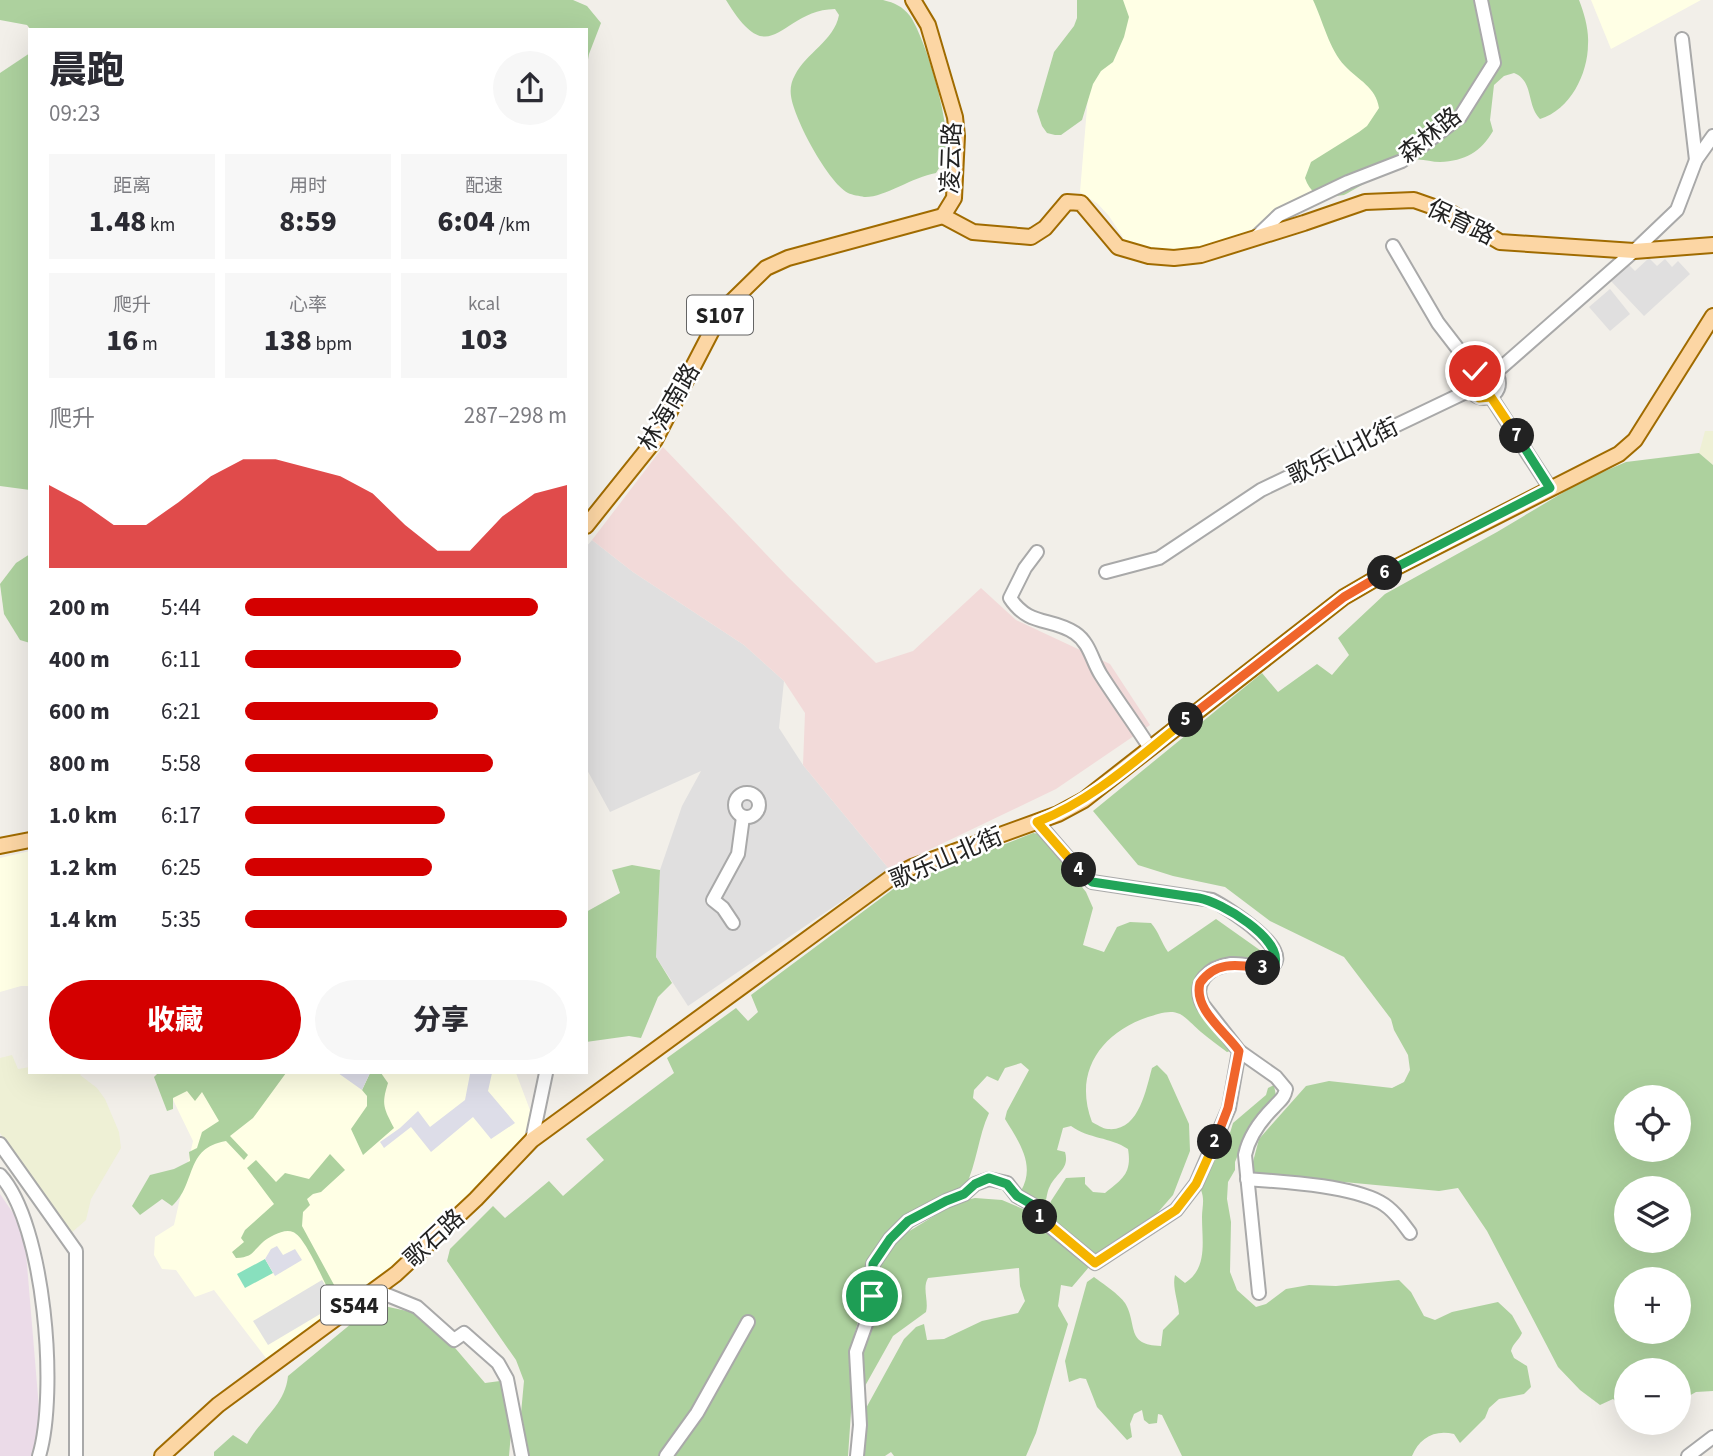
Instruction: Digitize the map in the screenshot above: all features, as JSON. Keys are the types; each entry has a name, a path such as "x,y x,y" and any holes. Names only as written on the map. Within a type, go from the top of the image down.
{"main road":[{"name":"凌云路","path":"913,0 928,25 955,117 957,136 954,198 943,216 973,232 1031,237 1045,228 1067,202 1081,203 1118,247 1149,256 1174,258 1201,255 1256,237"},
{"name":"保育路","path":"1256,237 1364,202 1414,200 1451,213 1500,242 1634,251 1713,245"},
{"name":"林海南路","path":"588,523 654,440 722,311 766,268 788,258 943,216"},
{"name":"歌乐山北街","path":"532,1140 892,877 912,867 1058,814 1084,800 1344,597 1387,572 1619,454 1635,440 1713,316"},
{"path":"0,846 28,840"},
{"name":"歌石路","path":"162,1456 218,1405 396,1274 476,1199 532,1140"}],"street":[{"name":"森林路","path":"1256,237 1279,215 1348,182 1402,161 1460,117 1494,63 1481,0"},
{"path":"1682,39 1696,160"},
{"path":"1495,373 1677,210 1696,160 1713,136"},
{"path":"1393,246 1438,323 1475,371"},
{"path":"1487,368 1495,373 1499,388 1491,397 1479,398 1470,390 1469,377 1475,371 1487,368"},
{"name":"歌乐山北街","path":"1106,572 1159,558 1261,490 1470,390"},
{"path":"1491,397 1550,488"},
{"path":"1037,552 1025,568 1010,598 1018,611 1077,634 1150,748"},
{"path":"733,923 723,908 713,900 738,854 743,817"},
{"path":"1037,822 1092,882 1212,900 1226,907 1267,940 1275,952 1277,960 1271,967 1232,964 1210,972 1200,983 1200,999 1219,1028 1239,1051 1276,1077 1286,1089 1284,1098 1248,1140 1245,1155 1259,1293"},
{"path":"857,1456 860,1425 856,1352 870,1313 873,1264 890,1239 908,1221 964,1194 975,1184 989,1178 1007,1184 1017,1196 1033,1205 1040,1218 1095,1263 1169,1216 1196,1184 1226,1115 1239,1051"},
{"path":"532,1140 546,1074"},
{"path":"0,1144 76,1251 76,1456"},
{"path":"0,1175 10,1186 28,1226 47,1337 46,1436 39,1456"},
{"path":"1247,1179 1357,1194 1392,1210 1410,1233"},
{"path":"375,1290 417,1307 454,1340 464,1333 498,1363 507,1379 522,1456"},
{"path":"666,1456 697,1413 748,1322"},
{"path":"1688,1456 1713,1437"}],"shaded area":[{"path":"1096,0 1339,0 1411,146 1235,249 1190,263 1153,264 1124,239 1098,204 1080,192"},
{"path":"1591,0 1701,0 1611,49"},
{"path":"1649,258 1657,266 1665,259 1672,267 1678,261 1690,274 1644,316 1611,281 1629,265 1635,271"},
{"path":"1610,289 1630,314 1610,331 1589,307"},
{"path":"1705,431 1713,431 1713,465 1699,453"},
{"path":"663,447 787,576 876,663 913,651 981,588 1016,620 1110,664 1150,725 1056,789 889,869 803,765 805,713 784,681 744,645 633,572 592,540"},
{"path":"592,540 633,572 744,645 784,681 779,728 803,765 889,869 688,1006 656,957 660,870 682,806 701,771 610,812 588,772 588,545"},
{"path":"28,851 28,986 0,992 0,858"},
{"path":"12,1055 18,1069 28,1067 28,1074 81,1074 105,1099 119,1132 121,1148 91,1199 86,1220 70,1234 0,1133 0,1058"},
{"path":"160,1074 516,1074 533,1118 521,1146 398,1263 269,1362 214,1290 195,1297 176,1270 162,1269 154,1255 155,1237 174,1225 193,1141"},
{"path":"339,1074 370,1074 362,1090"},
{"path":"470,1074 492,1074 488,1091 515,1123 491,1139 473,1117 431,1152 411,1127 384,1148 380,1142 418,1111 430,1127 465,1100"},
{"path":"0,1194 24,1229 43,1456 0,1456"},
{"path":"277,1246 283,1255 295,1249 302,1260 275,1276 265,1259 271,1249"},
{"path":"322,1280 337,1304 268,1345 253,1321"}],"green space":[{"path":"0,0 573,0 587,6 601,23 588,60 588,28 29,28 27,25 0,20"},
{"path":"726,0 883,0 904,10 910,16 923,44 937,86 946,128 945,159 936,173 872,196 848,193 840,187 822,164 805,134 791,96 793,80 800,67 832,32 839,15 835,9 816,12 766,37 755,34 742,22"},
{"path":"1077,0 1123,0 1129,17 1113,62 1101,71 1093,84 1082,120 1061,135 1055,135 1047,133 1037,111 1054,52 1077,18"},
{"path":"1313,0 1579,0 1588,33 1585,67 1568,99 1560,108 1540,119 1533,107 1525,81 1514,73 1504,76 1494,85 1490,120 1493,131 1478,150 1465,157 1440,162 1419,159 1405,162 1344,195 1320,195 1311,190 1305,178 1311,162 1367,126 1379,108 1370,89 1339,59"},
{"path":"28,54 28,490 0,486 0,73"},
{"path":"1699,453 1713,465 1713,1391 1691,1395 1691,1358 1614,1358 1614,1400 1600,1405 1580,1390 1558,1367 1487,1231 1458,1188 1439,1191 1250,1173 1259,1139 1306,1086 1329,1081 1392,1088 1404,1082 1410,1070 1408,1055 1391,1019 1344,957 1270,921 1225,887 1138,865 1093,811 1262,673 1278,692 1317,664 1332,675 1349,655 1338,638 1385,594 1584,480 1626,462"},
{"path":"28,555 28,642 20,640 4,614 0,584 16,563"},
{"path":"1033,833 1040,834 1086,892 1093,908 1083,945 1104,952 1117,927 1130,922 1151,923 1168,952 1216,919 1264,953 1267,959 1264,963 1226,959 1204,968 1193,982 1193,998 1206,1019 1234,1050 1227,1052 1183,1016 1168,1012 1131,1024 1105,1044 1095,1057 1086,1087 1092,1122 1108,1129 1127,1124 1139,1108 1152,1068 1157,1065 1167,1075 1189,1124 1190,1151 1173,1195 1153,1218 1095,1260 1072,1287 1061,1285 1058,1306 1068,1324 1036,1433 1026,1456 894,1456 891,1452 885,1456 861,1456 865,1410 904,1339 916,1327 924,1324 927,1340 944,1339 982,1321 1018,1313 1025,1301 1020,1286 1019,1268 928,1278 926,1312 893,1336 865,1386 864,1396 860,1365 877,1268 898,1238 957,1202 975,1198 1002,1200 1030,1212 1043,1223 1051,1201 1066,1178 1085,1177 1085,1184 1093,1192 1105,1193 1125,1175 1129,1164 1128,1149 1071,1126 1063,1128 1057,1150 1065,1152 1066,1163 1050,1186 1045,1203 1021,1191 1027,1172 1024,1154 1005,1119 1029,1070 1021,1063 1005,1068 998,1081 987,1076 974,1090 973,1098 989,1113 965,1188 916,1209 894,1227 863,1271 866,1290 850,1352 852,1398 848,1456 528,1456 520,1424 524,1381 516,1360 447,1261 450,1249 493,1206 505,1218 549,1181 563,1196 604,1160 586,1139 674,1073 667,1058 736,1008 748,1021 758,1012 751,995 896,887"},
{"path":"632,865 660,870 656,957 672,983 658,997 641,1038 629,1036 588,1042 588,911 620,893 612,870"},
{"path":"157,1074 285,1074 253,1118 230,1136 248,1155 244,1160 226,1141 213,1145 197,1159 185,1188 172,1206 162,1199 140,1215 132,1206 150,1175 174,1169 190,1161 189,1152 197,1148 202,1132 219,1121 202,1092 195,1101 187,1091 173,1098 173,1109 167,1111 154,1077"},
{"path":"370,1074 382,1074 388,1083 385,1106 394,1128 363,1155 351,1129 367,1106 367,1096 362,1090"},
{"path":"1274,1085 1276,1096 1250,1125 1235,1162 1235,1170 1228,1182 1227,1199 1231,1222 1230,1272 1237,1290 1256,1307 1266,1304 1286,1289 1309,1285 1336,1286 1399,1280 1411,1292 1424,1316 1435,1320 1452,1312 1498,1302 1512,1315 1522,1333 1511,1351 1514,1358 1527,1366 1531,1387 1524,1394 1499,1399 1489,1408 1485,1418 1460,1443 1454,1434 1440,1433 1423,1440 1412,1456 1182,1456 1162,1415 1158,1414 1157,1423 1149,1424 1144,1420 1142,1410 1134,1414 1130,1424 1132,1437 1127,1440 1097,1407 1086,1379 1069,1382 1065,1361 1087,1282 1094,1277 1125,1303 1137,1338 1150,1345 1161,1346 1163,1330 1179,1314 1175,1275 1185,1283 1197,1270 1200,1262 1203,1245 1201,1190 1213,1163 1226,1146 1233,1123"},
{"path":"330,1154 345,1170 321,1192 307,1199 310,1205 303,1212 302,1226 339,1294 333,1298 309,1251 293,1232 285,1231 273,1236 246,1256 236,1258 232,1252 244,1242 241,1238 245,1230 274,1204 247,1168 256,1160 276,1182 285,1173 309,1179"},
{"path":"265,1259 273,1273 245,1288 237,1274"},
{"path":"375,1304 416,1313 450,1342 485,1383 500,1381 511,1433 509,1456 214,1456 214,1452 233,1435 247,1444 282,1396 288,1376"}],"route":[{"path":"872,1296 873,1264 890,1239 908,1221 964,1194 975,1184 989,1178 1007,1184 1017,1196 1033,1205 1040,1218 1095,1263 1162,1221 1176,1210 1196,1184 1228,1108 1239,1051 1219,1028 1200,999 1200,983 1210,972 1232,964 1271,967 1277,960 1275,952 1267,940 1226,907 1212,900 1092,882 1037,822 1084,800 1344,597 1550,488 1491,397 1479,398 1471,392 1468,382 1475,371"}]}
